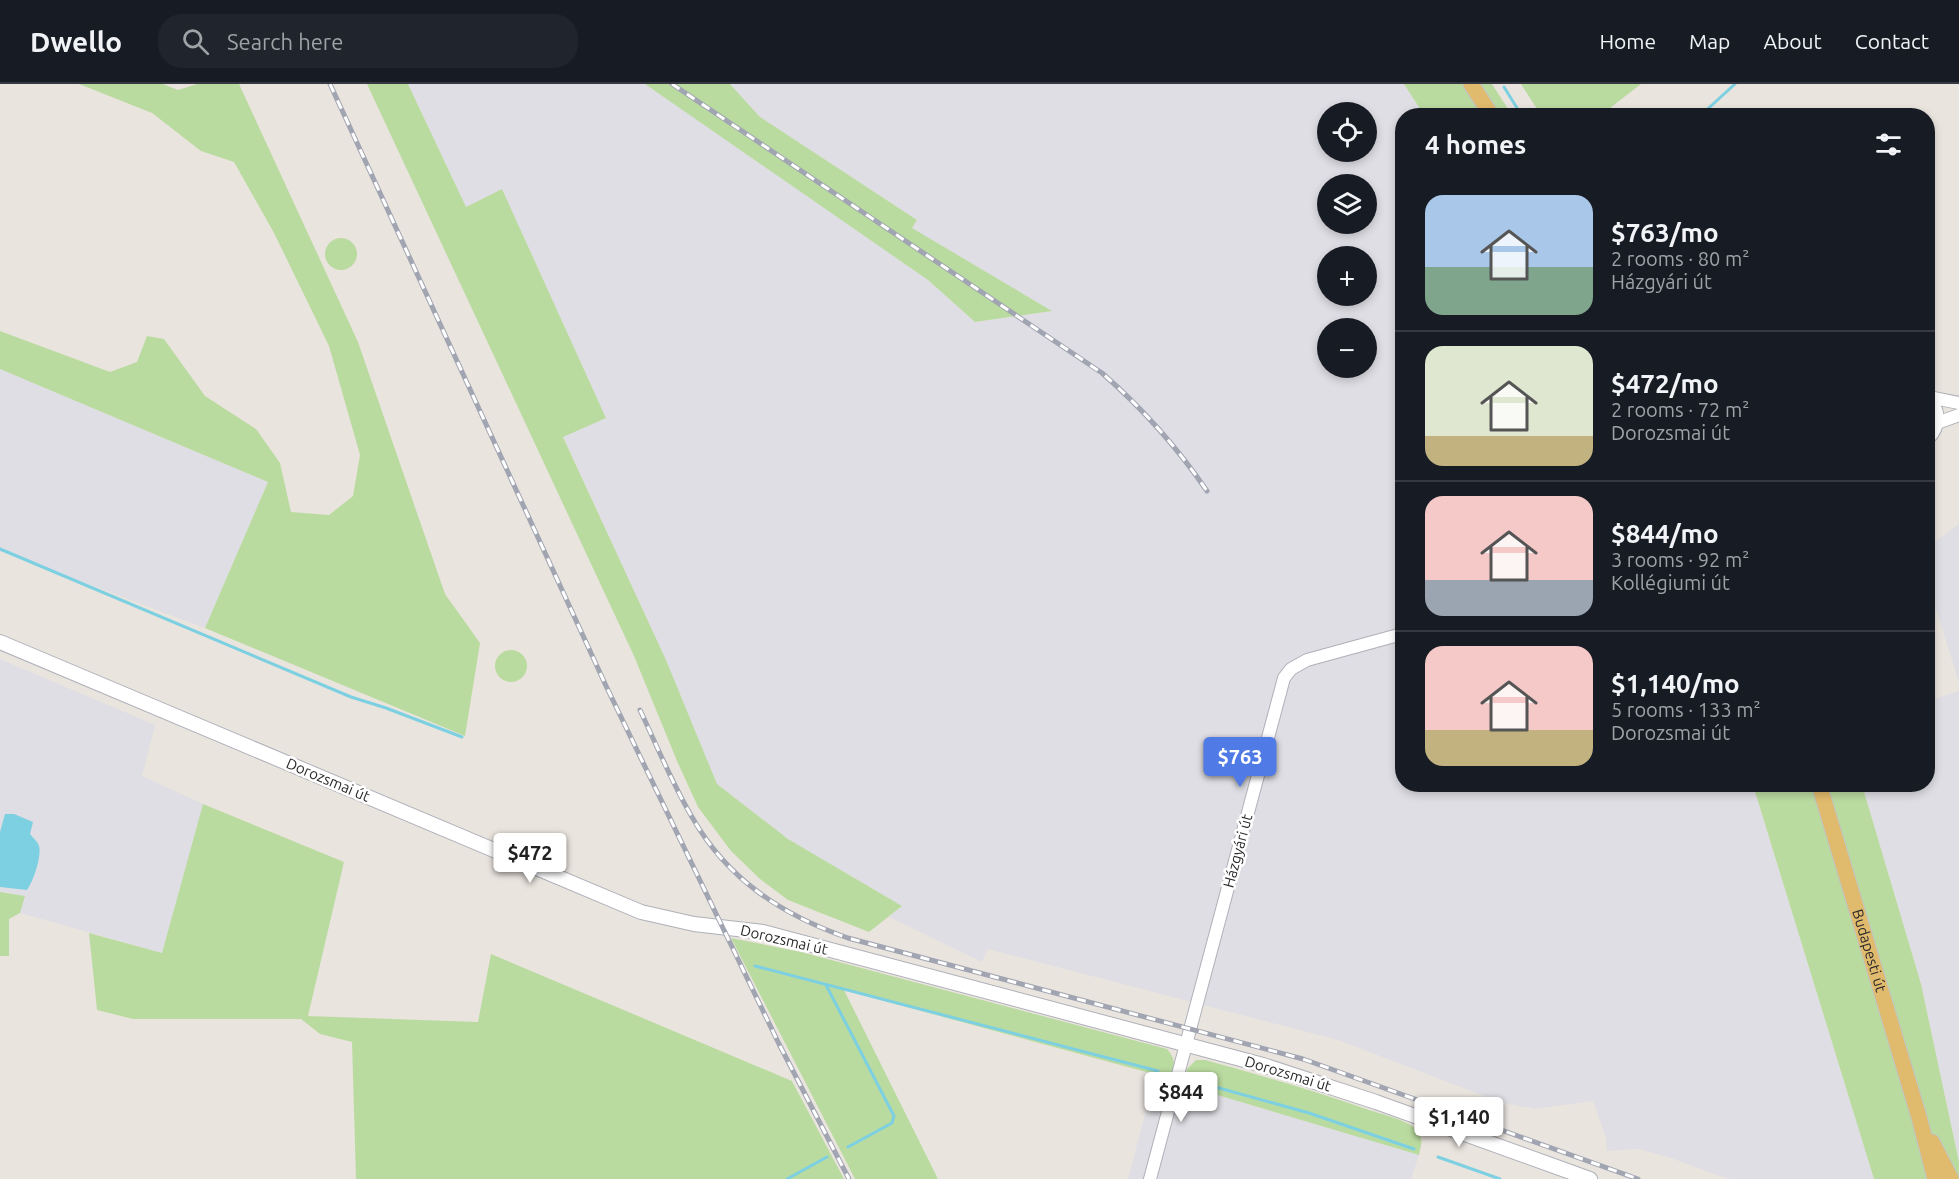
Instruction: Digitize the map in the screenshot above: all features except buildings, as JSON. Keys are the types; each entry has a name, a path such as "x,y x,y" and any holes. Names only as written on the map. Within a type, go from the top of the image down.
{"main road":[{"path":"1471,84 1487,108"},
{"path":"1483,84 1498,108"},
{"name":"Dorozsmai út","path":"0,642 640,912 694,924 763,932 1316,1081 1590,1179"},
{"name":"Budapesti út","path":"1821,792 1919,1118 1935,1179"},
{"name":"Budapesti út","path":"1919,1118 1951,1179"}],"street":[{"path":"1935,398 1959,403"},
{"path":"1935,405 1937,423 1935,428"},
{"path":"1937,423 1959,415"},
{"name":"Házgyári út","path":"1150,1179 1284,678 1290,669 1307,660 1395,636"}],"shaded area":[{"path":"408,84 645,84 928,280 975,322 1052,311 911,228 917,220 760,117 730,84 1404,84 1419,108 1395,108 1395,792 1755,792 1874,1179 1731,1179 1638,1149 1607,1151 1606,1138 1593,1101 1535,1109 1500,1102 1338,1040 988,949 982,962 889,917 902,906 788,839 717,784 666,660 563,436 606,418 502,189 466,207"},
{"path":"0,369 268,482 205,628 0,551"},
{"path":"1959,524 1959,682 1935,606 1935,542"},
{"path":"0,659 155,725 142,776 203,804 162,953 20,913 25,896 0,892"},
{"path":"1959,691 1959,1162 1921,984 1864,792 1935,792 1935,699"},
{"path":"1155,1076 1184,1082 1204,1091 1419,1155 1411,1179 1128,1179"}],"green space":[{"path":"79,84 163,84 178,90 197,84 239,84 358,342 445,594 480,643 465,736 205,628 268,482 0,369 0,331 110,372 137,362 147,336 164,339 205,396 256,429 280,463 291,512 329,515 353,496 360,455 329,346 274,233 234,162 201,151 152,113"},
{"path":"367,84 408,84 466,207 502,189 606,418 563,437 666,660 717,784 788,839 902,906 869,932 788,900 760,879 731,851 698,807 634,656"},
{"path":"645,84 730,84 760,117 917,220 912,228 1052,311 975,322 928,280"},
{"path":"1404,84 1492,84 1507,108 1419,108"},
{"path":"1521,84 1641,84 1610,108 1536,108"},
{"path":"341,238 353,242 357,254 353,266 341,270 329,266 325,254 329,242"},
{"path":"511,650 522,655 527,666 522,677 511,682 500,677 495,666 500,655"},
{"path":"1755,792 1864,792 1921,984 1959,1162 1959,1179 1874,1179"},
{"path":"203,804 344,862 308,1016 478,1022 491,954 792,1081 844,1179 356,1179 352,1042 320,1034 301,1019 133,1019 97,1010 89,933 162,953"},
{"path":"0,892 25,896 20,913 9,919 9,956 0,956"},
{"path":"731,938 801,952 1167,1049 1174,1063 1172,1079 844,990 938,1179 855,1179"},
{"path":"1196,1060 1205,1060 1267,1077 1400,1120 1416,1129 1420,1135 1419,1155 1204,1091 1184,1082 1187,1069"}],"water":[{"path":"5,814 14,814 33,822 30,834 40,850 34,875 27,890 0,887 0,832"}],"waterway":[{"path":"1709,108 1735,84"},
{"path":"1504,87 1517,108"},
{"path":"0,549 351,697 462,737"},
{"path":"755,966 1158,1071"},
{"path":"826,985 894,1116 892,1123 848,1147"},
{"path":"1201,1083 1309,1113 1414,1149"},
{"path":"787,1179 827,1157"},
{"path":"1438,1157 1500,1179"}],"railway":[{"path":"330,84 607,688 779,1044 849,1179"},
{"path":"672,84 1102,373 1158,429 1207,491"},
{"path":"640,710 692,817 722,859 758,892 779,906 824,929 848,938 1303,1059 1638,1179"}]}
